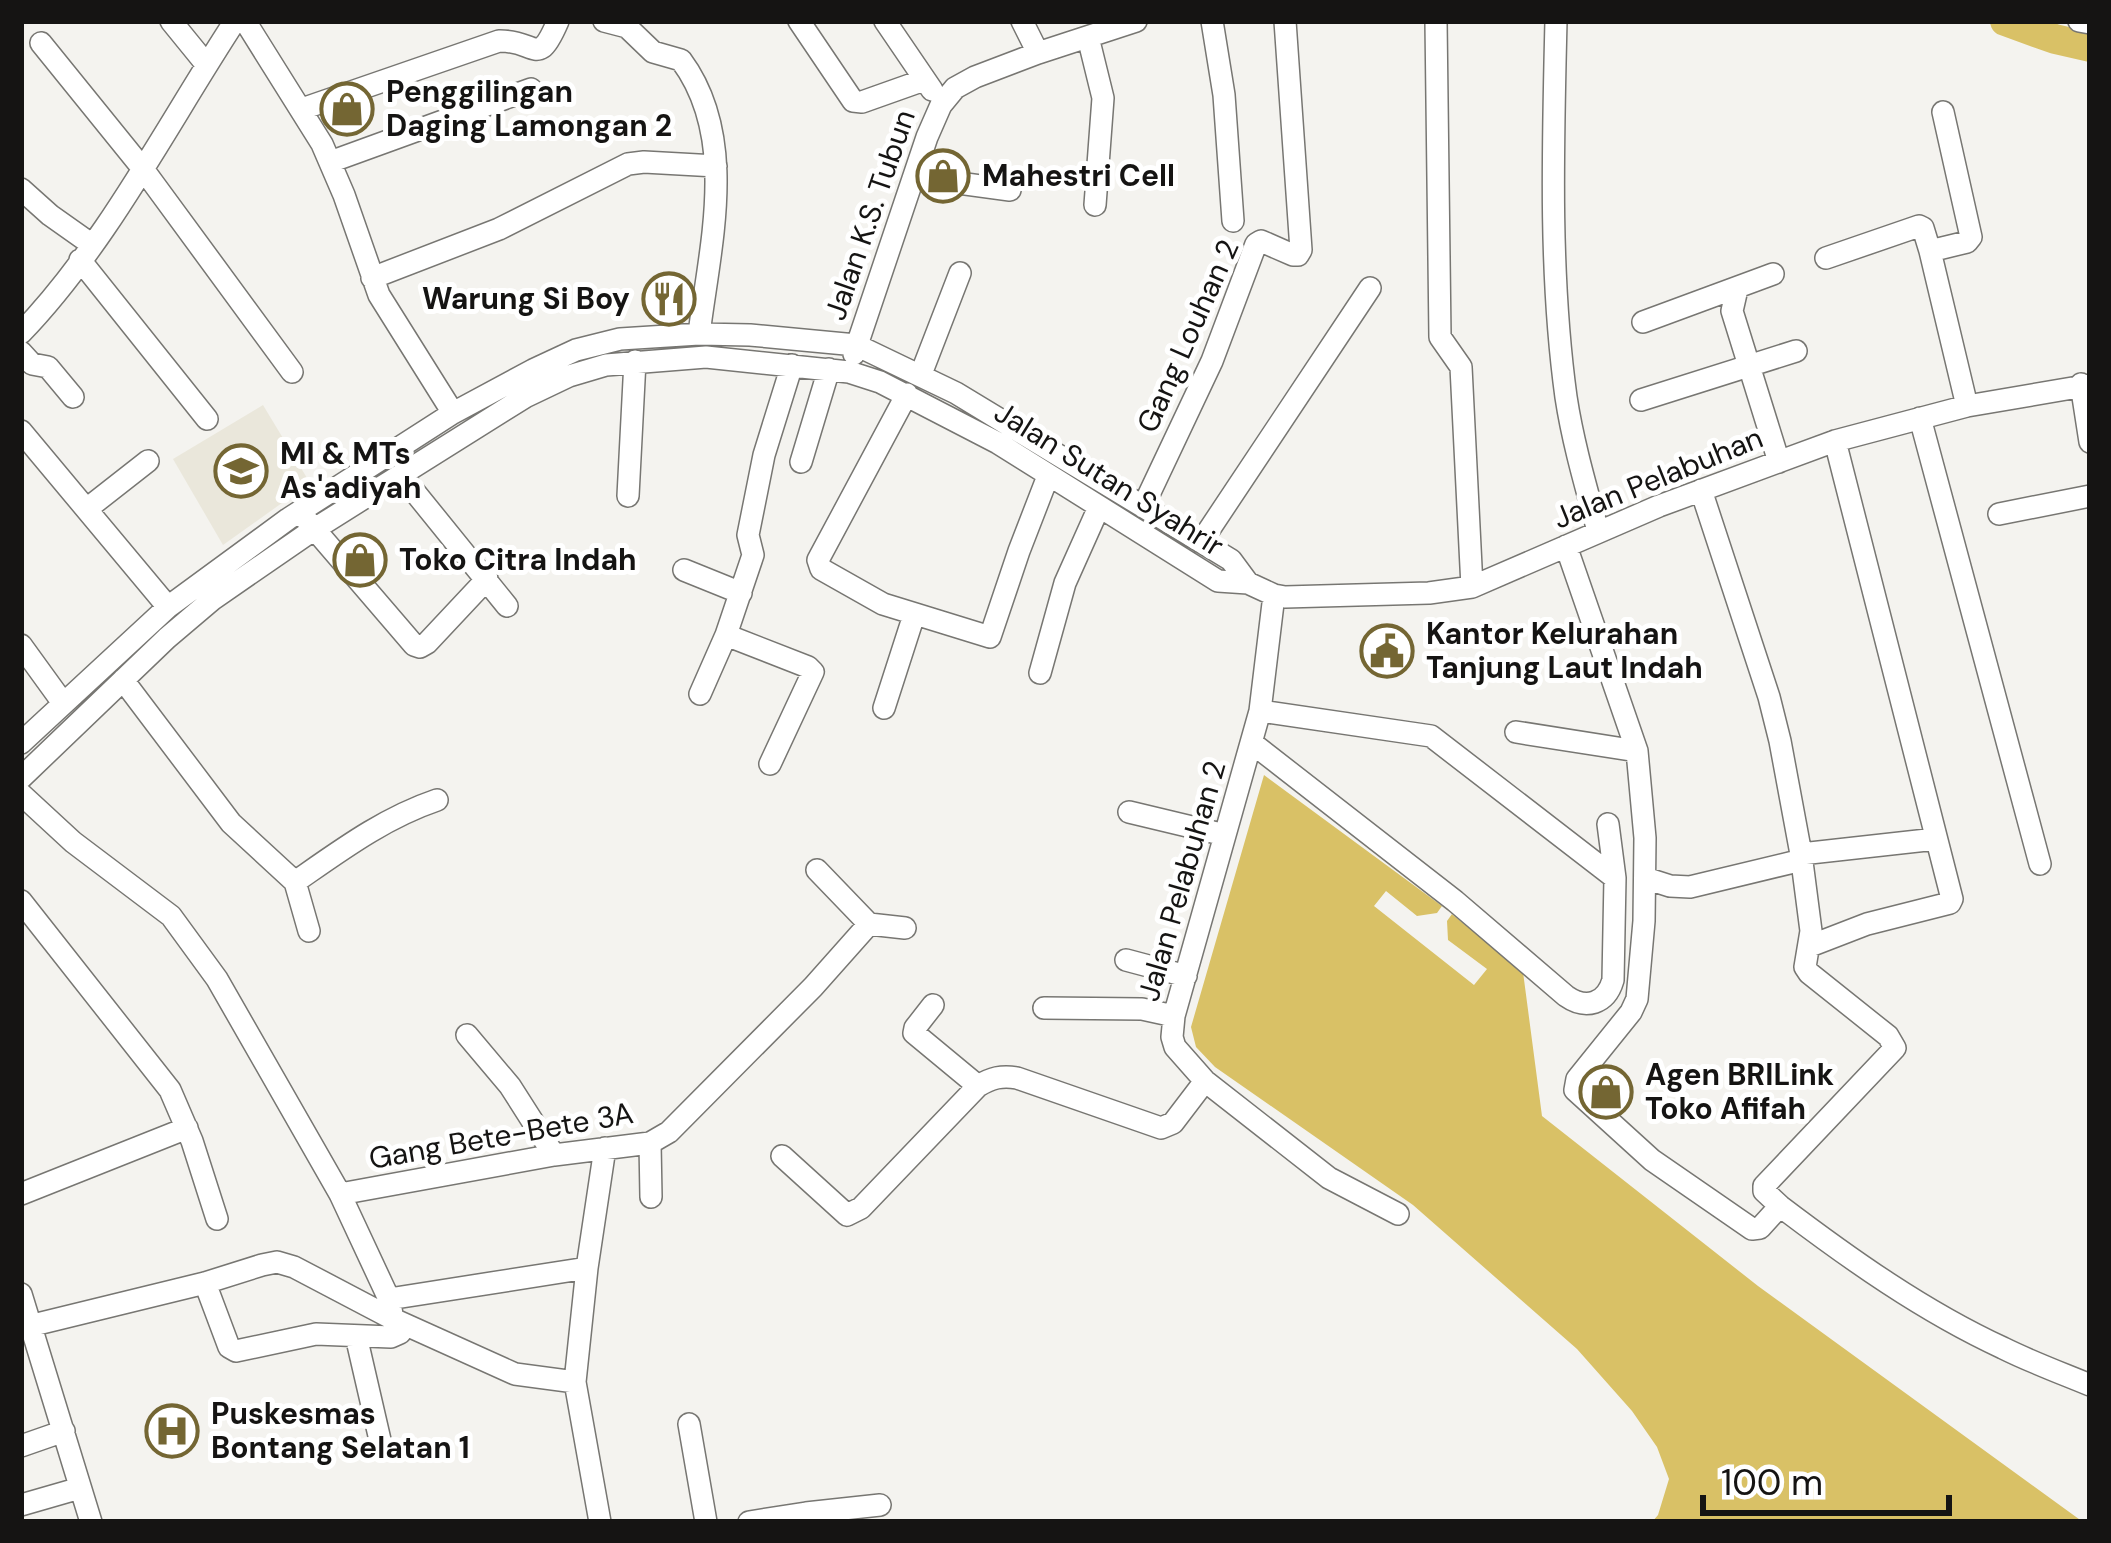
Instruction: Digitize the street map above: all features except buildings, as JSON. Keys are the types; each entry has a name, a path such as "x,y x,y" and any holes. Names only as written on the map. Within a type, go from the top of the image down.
{"street":[{"path":"171,21 206,64"},
{"path":"21,333 52,298 143,169 235,21"},
{"path":"244,21 331,162 388,311 453,413"},
{"path":"302,109 499,41 542,49 558,21"},
{"path":"604,21 627,27 653,52 681,59 707,106 716,206 699,334"},
{"path":"799,21 853,101 925,80"},
{"path":"885,21 941,105"},
{"path":"1022,21 1038,53"},
{"name":"Jalan K.S. Tubun","path":"801,462 839,371 856,345 941,105 955,88 975,77 1136,21"},
{"path":"1212,21 1224,95 1233,221"},
{"name":"Gang Louhan 2","path":"1143,507 1212,361 1256,244 1261,241 1293,255 1301,250 1285,21"},
{"path":"1436,21 1440,337 1461,367 1472,587"},
{"path":"1556,21 1559,340 1576,453 1598,532"},
{"path":"2079,21 2090,23"},
{"path":"1088,37 1103,98 1095,205"},
{"path":"41,43 143,169 292,372"},
{"path":"331,162 531,89"},
{"path":"1930,251 1971,237 1942,112"},
{"path":"372,278 499,229 628,164 716,166"},
{"path":"914,177 1010,190"},
{"path":"21,189 85,252 207,419"},
{"path":"1826,259 1923,228 1967,406"},
{"path":"921,374 960,273"},
{"path":"1643,322 1708,300 1734,300 1772,274"},
{"path":"1201,542 1370,288"},
{"path":"1734,300 1779,462"},
{"name":"Jalan Sutan Syahrir","path":"21,778 213,599 307,521 453,413 576,350 620,340 749,335 856,345 956,393 1231,560 1249,583"},
{"path":"1641,400 1796,351"},
{"path":"21,352 32,364 48,367 74,397"},
{"name":"Jalan Sutan Syahrir","path":"21,743 169,607 307,521 401,475 525,397 606,364 706,357 792,365 839,371 907,394 998,443 1218,581 1249,583"},
{"path":"628,496 635,361"},
{"path":"700,694 753,555 748,535 764,455 792,365"},
{"path":"2086,385 2090,442"},
{"name":"Jalan Pelabuhan","path":"1249,583 1274,596 1429,593 1472,587 1701,490 1834,441 1967,406 2086,385"},
{"path":"907,394 818,563 821,569 883,604 992,636 1048,476"},
{"path":"1920,418 2040,864"},
{"path":"21,431 169,607"},
{"path":"1810,946 1952,899 1834,441"},
{"path":"88,508 148,461"},
{"path":"401,475 507,606"},
{"path":"1701,490 1769,697 1802,857 1811,932 1807,970 1888,1036 1895,1048 1764,1191 1847,1258 1898,1290 2000,1348 2090,1385"},
{"path":"1999,514 2090,496"},
{"path":"1040,673 1065,583 1099,507"},
{"path":"307,521 414,645 427,643 487,579"},
{"path":"1566,546 1637,751 1645,838 1636,999 1631,1012 1576,1079 1575,1090 1652,1160 1752,1229 1760,1228 1780,1206"},
{"path":"684,570 741,592"},
{"name":"Jalan Pelabuhan 2","path":"1274,596 1260,711 1174,1016 1174,1047 1205,1081 1329,1178 1398,1214"},
{"path":"884,708 914,615"},
{"path":"726,634 813,672 770,764"},
{"path":"21,645 64,703"},
{"path":"123,680 231,823 296,882 309,931"},
{"path":"1260,711 1431,736 1615,878"},
{"path":"1516,732 1637,751"},
{"path":"1252,743 1455,901 1576,1003 1587,1005 1600,1001 1610,991 1612,980 1615,878 1608,824"},
{"path":"21,794 73,842 171,916 217,979 340,1194 396,1314 400,1333 391,1337 316,1334 232,1349 206,1283"},
{"path":"296,882 359,837 404,811 437,800"},
{"path":"1129,812 1226,835"},
{"path":"1645,878 1690,887 1802,857 1936,839"},
{"path":"817,870 869,924 905,928"},
{"path":"21,901 170,1090 188,1128 217,1219"},
{"name":"Gang Bete-Bete 3A","path":"340,1194 554,1155 650,1143 669,1132 869,924"},
{"path":"1126,960 1186,976"},
{"path":"933,1005 914,1033 978,1086"},
{"path":"1044,1008 1142,1009 1174,1016"},
{"path":"467,1035 510,1086 554,1155"},
{"path":"782,1156 847,1215 978,1086 998,1077 1017,1078 1165,1128 1205,1081"},
{"path":"21,1194 188,1128"},
{"path":"650,1143 651,1197"},
{"path":"600,1522 575,1382 605,1148"},
{"path":"26,1326 277,1262 396,1314 515,1374 575,1382"},
{"path":"396,1314 587,1268"},
{"path":"21,1294 26,1326 91,1522"},
{"path":"356,1336 380,1440"},
{"path":"689,1424 706,1522"},
{"path":"21,1445 64,1431"},
{"path":"21,1505 80,1488"},
{"path":"755,1521 880,1505"}],"shaded area":[{"name":"MI & MTs As'adiyah","path":"263,405 310,483 223,545 173,459"},
{"path":"1264,775 1523,972 1542,1116 1758,1286 2083,1522 1652,1522 1669,1479 1657,1447 1577,1349 1413,1205 1215,1067 1196,1047 1191,1027"}],"pier":[{"path":"1386,891 1417,916 1437,913 1442,906 1452,914 1447,921 1448,940 1487,969 1474,985 1374,906"}],"waterway":[{"path":"2005,21 2090,47"}],"place":[{"name":"Penggilingan Daging Lamongan 2","path":"347,109"},
{"name":"Mahestri Cell","path":"943,176"},
{"name":"Warung Si Boy","path":"669,299"},
{"name":"MI & MTs As'adiyah","path":"241,471"},
{"name":"Toko Citra Indah","path":"360,560"},
{"name":"Kantor Kelurahan Tanjung Laut Indah","path":"1387,651"},
{"name":"Agen BRILink Toko Afifah","path":"1606,1092"},
{"name":"Puskesmas Bontang Selatan 1","path":"172,1431"}]}
